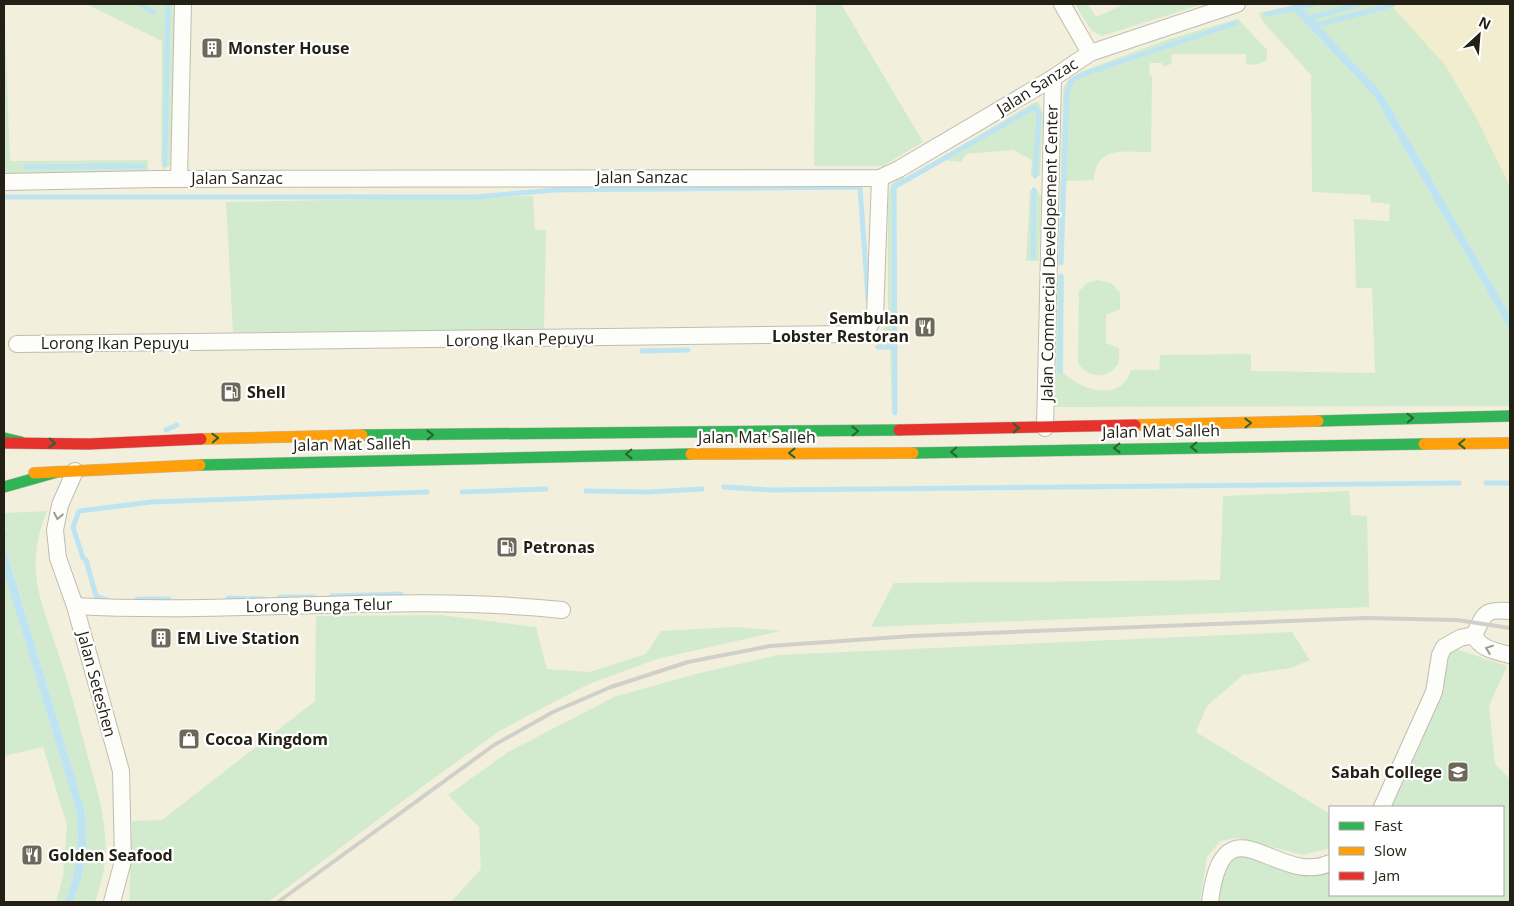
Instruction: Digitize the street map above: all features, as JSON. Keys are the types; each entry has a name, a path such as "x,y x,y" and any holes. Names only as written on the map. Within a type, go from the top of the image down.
{"main road":[{"name":"Jalan Mat Salleh","path":"4,443 89,444 284,436 1045,428 1510,416"},
{"path":"4,438 21,442"},
{"name":"Jalan Mat Salleh","path":"4,475 257,462 562,455 914,453 1165,447 1510,443"},
{"path":"4,487 56,472"}],"street":[{"path":"179,179 183,4"},
{"path":"1062,4 1090,53"},
{"name":"Jalan Sanzac","path":"4,182 179,179 880,178 899,169 1053,78 1090,53 1237,4"},
{"name":"Jalan Commercial Developement Center","path":"1045,428 1053,78"},
{"name":"Lorong Ikan Pepuyu","path":"17,344 854,334 866,331 875,317 880,178"},
{"name":"Jalan Seteshen","path":"75,471 60,505 55,530 58,558 75,606 121,770 123,861 112,902"},
{"name":"Lorong Bunga Telur","path":"75,606 126,609 430,602 510,604 562,610"},
{"path":"1382,806 1434,692 1440,655 1444,647 1460,638 1474,635 1486,613 1491,610 1510,611"},
{"path":"1474,635 1478,643 1488,650 1510,655"},
{"path":"1210,902 1212,886 1222,858 1233,849 1248,848 1282,863 1306,866 1329,863"}],"shaded area":[{"path":"1390,4 1510,4 1510,187 1477,119 1445,65"}],"green space":[{"path":"4,4 10,161 148,160 148,176 4,177"},
{"path":"86,4 175,4 174,162 163,170 161,160 162,41"},
{"path":"816,4 841,4 923,142 883,166 814,166"},
{"path":"1075,4 1088,4 1096,17 1125,4 1203,4 1102,36 1091,30"},
{"path":"1299,4 1390,4 1445,65 1477,119 1510,187 1510,315 1382,93"},
{"path":"1289,6 1374,96 1510,331 1510,406 1055,407 1057,276 1064,276 1063,373 1090,388 1100,391 1119,387 1126,381 1131,370 1159,370 1160,355 1251,354 1251,371 1375,373 1372,288 1356,288 1354,219 1389,221 1390,204 1371,202 1370,195 1312,192 1311,75 1263,22 1259,13"},
{"path":"1238,19 1267,50 1267,60 1256,65 1246,64 1246,54 1172,54 1171,64 1163,67 1162,63 1150,63 1149,75 1152,76 1151,152 1113,153 1100,161 1094,180 1066,181 1063,265 1058,265 1063,94 1064,86 1069,79 1083,71 1169,39"},
{"path":"1035,102 1039,102 1043,114 1040,176 1031,176 1032,160 1013,150 966,154 961,162 944,160 896,188 897,414 892,414 890,349 879,349 876,337 883,330 888,318 888,198 891,184 903,176 905,179"},
{"path":"1030,190 1037,190 1041,196 1039,261 1026,261"},
{"path":"533,196 535,230 546,230 544,331 233,332 226,202"},
{"path":"1098,280 1111,283 1120,293 1120,309 1106,315 1106,343 1119,348 1119,363 1105,375 1093,375 1083,369 1078,363 1079,291 1087,283"},
{"path":"1349,491 1351,515 1367,516 1369,607 871,627 894,583 1220,580 1223,496"},
{"path":"47,511 36,551 38,586 47,620 64,669 101,805 104,823 105,861 102,881 95,902 73,902 81,879 86,855 87,831 84,807 4,542 8,535 4,532 4,513"},
{"path":"4,573 76,810 78,834 75,868 65,902 56,902 63,876 67,825 43,747 4,756"},
{"path":"441,615 536,627 547,669 590,672 646,654 661,631 735,627 781,631 657,659 589,684 542,708 498,732 268,902 129,902 132,821 162,820 315,701 316,616"},
{"path":"1292,632 1310,660 1291,668 1243,675 1207,706 1196,732 1329,813 1329,848 1303,855 1237,838 1220,841 1207,857 1200,902 451,902 481,869 479,827 448,795 508,752 614,697 692,675 778,655"},
{"name":"Sabah College","path":"1459,650 1507,666 1489,706 1495,764 1510,779 1510,902 1215,902 1227,861 1235,853 1327,870 1329,896 1504,896 1504,806 1389,806 1439,696 1451,651"}],"water":[{"path":"1299,4 1382,93 1510,315 1510,331 1374,96 1289,6"},
{"path":"4,532 8,534 4,543"},
{"path":"4,543 84,807 87,831 86,855 81,879 73,902 65,902 75,868 78,834 76,810 4,573"}],"waterway":[{"path":"141,4 154,12"},
{"path":"165,164 168,4"},
{"path":"1267,14 1314,4"},
{"path":"1307,19 1359,4"},
{"path":"1313,26 1392,5"},
{"path":"1061,263 1067,92 1072,80 1084,74 1236,23"},
{"path":"895,413 894,187 1035,107 1039,114 1035,176"},
{"path":"26,167 143,166"},
{"path":"4,197 475,197 555,190 860,187 868,299"},
{"path":"1033,258 1034,190"},
{"path":"1060,372 1061,276"},
{"path":"878,347 895,347"},
{"path":"642,351 688,350"},
{"path":"166,430 177,425"},
{"path":"724,487 771,490 1459,483"},
{"path":"1486,483 1510,483"},
{"path":"462,492 546,489"},
{"path":"586,491 648,492 702,489"},
{"path":"107,600 96,596 86,560 83,558 73,527 79,511 151,502 427,492"},
{"path":"332,596 401,594"},
{"path":"280,597 314,597"},
{"path":"228,598 264,599"},
{"path":"137,599 169,599"}],"railway":[{"path":"278,902 494,745 553,712 611,687 688,662 770,646 912,636 1365,618 1457,620 1510,628"}],"traffic: fast":[{"path":"1318,421 1510,416"},
{"path":"362,435 899,430"},
{"path":"4,438 21,442"},
{"path":"913,453 1424,444"},
{"path":"200,465 691,454"},
{"path":"4,487 57,472"}],"traffic: slow":[{"path":"1135,425 1318,421"},
{"path":"201,439 362,435"},
{"path":"1424,444 1510,443"},
{"path":"691,454 913,453"},
{"path":"34,473 200,465"}],"traffic: jam":[{"path":"899,430 1135,425"},
{"path":"4,443 89,444 201,439"}],"place":[{"name":"Monster House","path":"212,48"},
{"name":"Sembulan Lobster Restoran","path":"925,327"},
{"name":"Shell","path":"231,392"},
{"name":"Petronas","path":"507,547"},
{"name":"EM Live Station","path":"161,638"},
{"name":"Cocoa Kingdom","path":"189,739"},
{"name":"Sabah College","path":"1458,772"},
{"name":"Golden Seafood","path":"32,855"}]}
